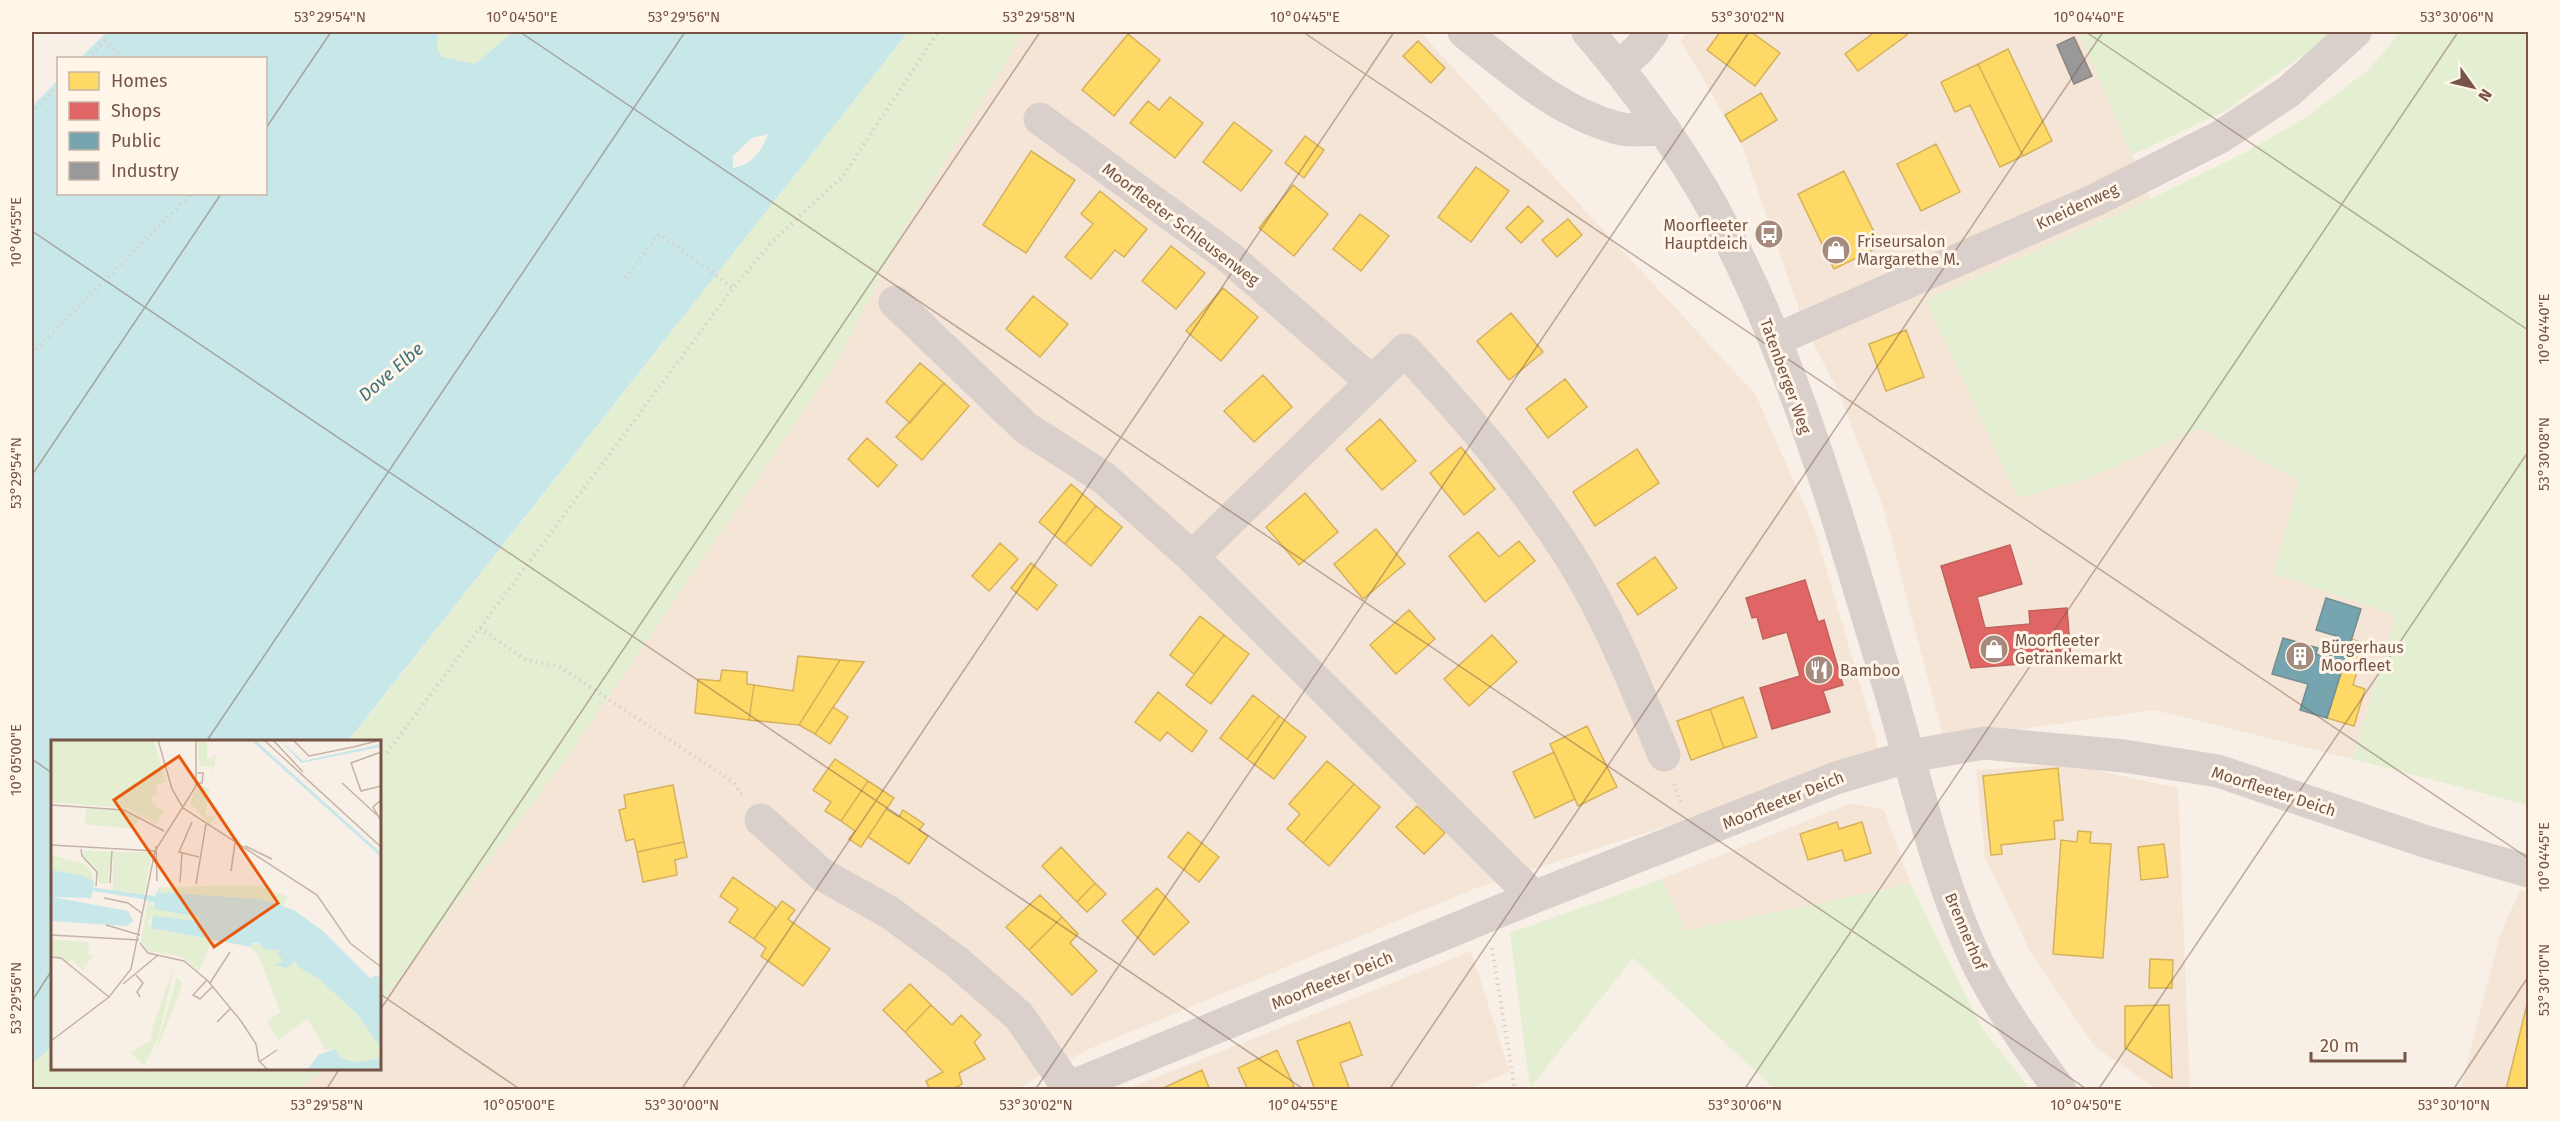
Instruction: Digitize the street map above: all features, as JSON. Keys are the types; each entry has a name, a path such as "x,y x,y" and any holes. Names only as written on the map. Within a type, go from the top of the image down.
{"street":[{"path":"1464,32 1534,87 1578,113 1619,129 1664,129"},
{"name":"Tatenberger Weg","path":"1588,32 1619,67 1664,129 1704,193 1741,263 1775,340 1839,523 1910,756"},
{"path":"1619,67 1639,49 1652,32"},
{"name":"Kneidenweg","path":"1775,340 2095,200 2220,136 2288,92 2355,32"},
{"name":"Moorfleeter Schleusenweg","path":"1040,119 1229,257 1372,382"},
{"path":"895,302 1026,429 1104,478 1192,557 1534,897"},
{"path":"1192,557 1405,350 1489,442 1568,554 1620,650 1664,755"},
{"name":"Moorfleeter Deich","path":"761,820 821,874 889,912 957,962 1019,1016 1065,1088 1534,897 1836,778 1910,756 1984,743 2124,756 2218,771 2427,842 2529,871"},
{"name":"Brennerhof","path":"1910,756 1941,871 1977,962 2016,1030 2060,1089"}],"path":[{"path":"387,753 733,288 772,242 843,176 938,32"},
{"path":"88,57 105,41 122,57"},
{"path":"32,113 57,87"},
{"path":"32,354 190,195"},
{"path":"255,195 259,198"},
{"path":"625,278 660,234 733,288"},
{"path":"480,628 526,660 560,667 733,782"},
{"path":"1664,755 1693,836"},
{"path":"1486,917 1515,1089"}],"shaded area":[{"path":"1024,32 1420,32 1756,395 1815,530 1881,756 1476,888 1087,1050 1017,1089 299,1090 323,1070 381,1070 381,1003 567,758 838,360 907,224"},
{"path":"1688,32 2079,32 2151,199 1926,300 2091,477 2200,428 2300,481 2274,574 2396,614 2353,759 2154,710 1944,740 1883,507 1838,391 1805,327 1743,148 1681,41"},
{"path":"2067,764 2178,788 2190,1089 2157,1089 2095,1047 2031,953 1985,857 1976,770"},
{"path":"1852,803 1884,810 1911,884 1685,931 1662,879"},
{"path":"2520,890 2528,892 2528,1089 2460,1090 2500,935"},
{"path":"1471,951 1510,1072 1466,1090 1125,1090"}],"green space":[{"path":"437,32 513,32 475,64 442,57 438,49"},
{"path":"908,32 1024,32 907,224 838,360 567,758 381,1003 381,740 350,740"},
{"path":"2079,32 2331,32 2321,42 2225,111 2132,155"},
{"path":"2401,32 2528,32 2528,805 2353,759 2396,615 2274,574 2299,480 2200,428 2091,477 2018,498 1926,300 2151,199 2246,152 2306,117 2368,70"},
{"path":"1662,879 1685,931 1911,884 1980,1025 2030,1089 1775,1089 1633,958 1530,1088 1510,933"},
{"path":"51,1048 51,1070 323,1070 299,1089 32,1090 32,1064"}],"water":[{"name":"Dove Elbe","path":"107,32 437,32 438,49 442,57 475,64 513,32 908,32 349,740 51,740 51,1048 32,1064 32,106 57,81 57,195 267,195 267,57 81,57","holes":["768,134 759,151 750,161 733,168 733,156 752,138"]}],"building: Homes":[{"path":"1720,32 1751,32 1780,53 1755,86 1707,50"},
{"path":"1875,32 1904,32 1907,35 1858,71 1845,54"},
{"path":"1128,34 1160,60 1114,116 1082,90"},
{"path":"1418,41 1445,68 1431,83 1403,56"},
{"path":"2008,49 2052,141 2023,156 1978,64"},
{"path":"1978,64 2023,156 2000,167 1970,105 1955,112 1941,82"},
{"path":"1761,93 1777,120 1741,142 1725,115"},
{"path":"1170,97 1203,123 1175,158 1130,123 1148,101 1159,110"},
{"path":"1234,122 1272,151 1241,191 1203,162"},
{"path":"1305,136 1324,150 1304,178 1285,163"},
{"path":"1936,144 1960,192 1921,211 1897,164"},
{"path":"1031,151 1075,180 1026,253 983,225"},
{"path":"1476,167 1509,191 1471,242 1438,217"},
{"path":"1844,171 1881,246 1834,269 1798,194"},
{"path":"1293,185 1328,214 1294,256 1259,228"},
{"path":"1100,191 1147,229 1124,257 1115,250 1091,279 1065,257 1093,224 1081,214"},
{"path":"1528,206 1543,221 1521,243 1506,228"},
{"path":"1360,214 1389,236 1361,271 1333,249"},
{"path":"1568,219 1582,235 1557,257 1542,240"},
{"path":"1171,246 1205,273 1176,309 1142,281"},
{"path":"1223,288 1258,317 1221,361 1186,331"},
{"path":"1033,296 1068,324 1040,357 1006,329"},
{"path":"1511,313 1543,352 1509,380 1477,341"},
{"path":"1906,330 1924,377 1886,391 1869,344"},
{"path":"920,363 944,383 910,423 886,402"},
{"path":"1263,375 1292,407 1254,442 1224,411"},
{"path":"1565,379 1587,407 1548,438 1526,409"},
{"path":"944,383 969,406 922,460 896,437"},
{"path":"1380,419 1416,461 1382,490 1346,449"},
{"path":"867,438 897,465 878,487 848,459"},
{"path":"1461,447 1495,489 1464,515 1430,473"},
{"path":"1637,449 1659,483 1595,526 1573,492"},
{"path":"1071,484 1096,506 1065,544 1039,522"},
{"path":"1305,493 1338,532 1299,565 1266,527"},
{"path":"1096,506 1122,527 1091,566 1065,544"},
{"path":"1376,529 1405,564 1363,599 1334,564"},
{"path":"1478,532 1499,557 1519,541 1535,561 1485,602 1449,556"},
{"path":"1000,543 1018,559 989,591 972,576"},
{"path":"1655,557 1677,588 1638,615 1617,584"},
{"path":"1031,563 1057,585 1037,610 1011,588"},
{"path":"1409,610 1435,639 1396,674 1370,645"},
{"path":"1200,616 1224,635 1194,674 1170,655"},
{"path":"1224,635 1249,654 1211,704 1186,685"},
{"path":"1492,635 1517,662 1469,706 1444,679"},
{"path":"2351,639 2365,644 2353,685 2365,689 2354,726 2327,718"},
{"path":"798,656 840,660 799,725 749,720 754,685 793,691"},
{"path":"840,660 864,662 815,734 799,725"},
{"path":"722,670 747,672 747,684 754,685 749,720 695,713 698,679 720,681"},
{"path":"1158,692 1207,731 1192,752 1167,732 1160,741 1135,722"},
{"path":"1253,695 1279,716 1247,759 1220,738"},
{"path":"1743,697 1757,737 1724,748 1710,709"},
{"path":"833,707 848,717 830,744 815,734"},
{"path":"1710,709 1724,748 1691,760 1677,721"},
{"path":"1279,716 1306,737 1274,779 1247,759"},
{"path":"1587,726 1617,787 1578,806 1550,744"},
{"path":"1554,752 1575,799 1535,818 1513,772"},
{"path":"835,759 868,781 841,821 825,811 831,802 813,790"},
{"path":"1327,761 1354,784 1303,843 1287,829 1300,814 1289,804"},
{"path":"2058,768 2063,820 2054,821 2055,839 2001,845 2002,854 1991,855 1983,776"},
{"path":"868,781 894,798 861,847 849,839 855,831 841,821"},
{"path":"1354,784 1380,807 1329,866 1303,843"},
{"path":"673,785 684,842 637,852 634,839 626,841 619,810 626,808 624,795"},
{"path":"1417,806 1445,833 1424,854 1396,827"},
{"path":"886,809 899,817 903,810 924,824 919,830 928,836 909,864 868,837"},
{"path":"1837,822 1839,829 1862,822 1871,853 1845,861 1842,850 1808,860 1800,834"},
{"path":"2078,831 2091,832 2090,843 2111,844 2103,958 2053,954 2061,840 2077,842"},
{"path":"1188,832 1219,857 1199,882 1168,857"},
{"path":"684,842 687,857 675,860 677,875 643,882 637,852"},
{"path":"2164,844 2168,877 2141,880 2138,847"},
{"path":"1061,847 1095,883 1077,902 1042,866"},
{"path":"733,877 776,908 754,939 729,922 738,909 720,896"},
{"path":"1095,883 1106,894 1087,912 1077,902"},
{"path":"1157,888 1189,922 1154,955 1122,921"},
{"path":"1040,895 1062,917 1029,950 1006,927"},
{"path":"782,901 795,910 788,919 830,949 803,986 761,956 766,948 754,939"},
{"path":"1062,917 1078,934 1070,943 1097,971 1072,995 1029,950"},
{"path":"2150,959 2173,960 2172,988 2149,988"},
{"path":"910,984 931,1005 905,1032 883,1010"},
{"path":"2528,1000 2528,1090 2506,1090"},
{"path":"931,1005 952,1025 961,1015 981,1035 974,1042 985,1059 959,1073 962,1084 952,1090 930,1090 926,1081 943,1072 905,1032"},
{"path":"2169,1005 2172,1078 2125,1048 2125,1006"},
{"path":"1350,1022 1362,1055 1340,1063 1350,1090 1315,1090 1297,1041"},
{"path":"1277,1050 1294,1086 1287,1090 1248,1090 1238,1068"},
{"path":"1202,1070 1210,1090 1159,1090"}],"building: Shops":[{"path":"2010,545 2022,584 1977,597 1985,628 2030,624 2029,611 2067,608 2071,660 1971,668 1941,566"},
{"path":"1805,580 1818,622 1824,620 1843,685 1823,691 1830,712 1772,729 1760,688 1800,676 1787,632 1763,639 1757,617 1752,618 1746,598"}],"building: Public":[{"name":"Bürgerhaus Moorfleet","path":"2326,598 2361,609 2327,718 2300,710 2308,684 2272,674 2283,638 2318,648 2316,654 2329,658 2336,636 2316,630"}],"building: Industry":[{"path":"2074,37 2092,76 2074,84 2057,45"}],"place":[{"name":"Moorfleeter Hauptdeich","path":"1769,234"},
{"name":"Friseursalon Margarethe M.","path":"1836,250"},
{"name":"Moorfleeter Getränkemarkt","path":"1994,649"},
{"name":"Bürgerhaus Moorfleet","path":"2300,656"},
{"name":"Bamboo","path":"1819,670"}]}
